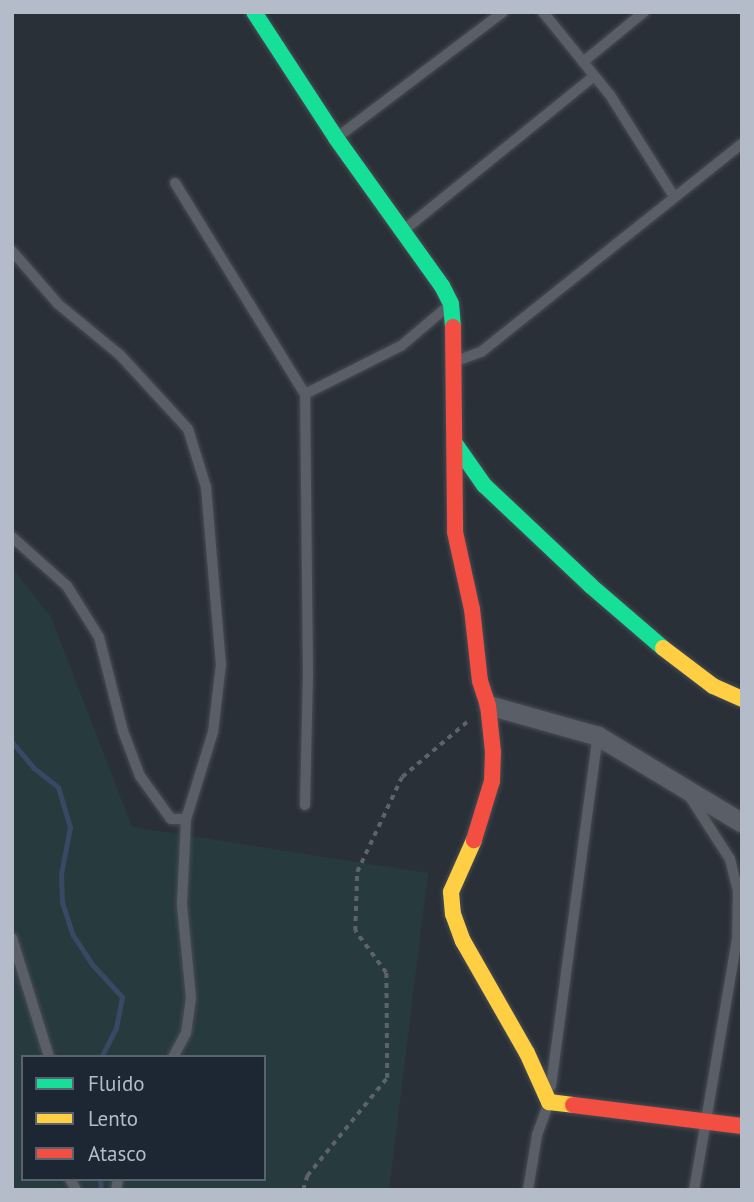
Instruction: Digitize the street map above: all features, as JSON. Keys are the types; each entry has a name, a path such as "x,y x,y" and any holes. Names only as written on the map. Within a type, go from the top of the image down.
{"street":[{"path":"254,12 336,138 403,231 451,304 455,362 452,396 456,445 455,532 472,609 480,681 488,705 493,752 492,780 468,858 451,892 453,914 463,941 527,1053 549,1102 742,1126"},
{"path":"456,445 485,485 591,586 674,657 713,685 742,699"},
{"path":"488,705 598,736 742,823"}],"lane":[{"path":"336,138 503,12"},
{"path":"543,12 594,76 673,195"},
{"path":"583,62 644,12"},
{"path":"403,231 594,76"},
{"path":"455,362 481,352 673,195 742,144"},
{"path":"175,183 305,394 309,674 305,805"},
{"path":"12,251 58,304 120,355 188,429 206,487 221,664 213,732 186,820 182,905 191,998 186,1032 174,1055"},
{"path":"305,394 401,346 451,304"},
{"path":"12,537 67,586 99,637 123,731 140,776 171,819 186,820"},
{"path":"528,1190 537,1135 549,1102 598,736"},
{"path":"683,788 730,859 738,891 737,939 694,1190"},
{"path":"12,938 48,1055"}],"path":[{"path":"303,1190 307,1176 387,1078 386,973 355,931 357,872 402,776 488,705"}],"green space":[{"path":"12,568 51,617 132,827 428,873 389,1190 12,1190"}],"waterway":[{"path":"12,742 35,769 58,787 70,827 61,874 62,902 73,935 91,963 122,997 116,1028 102,1055"},
{"path":"100,1181 101,1190"}],"traffic: fast":[{"path":"254,12 336,138 442,286 451,304 453,327"},
{"path":"456,445 484,485 591,586 663,648"}],"traffic: slow":[{"path":"663,648 713,686 742,699"},
{"path":"474,840 451,892 453,914 463,941 527,1053 549,1102 573,1105"}],"traffic: jam":[{"path":"453,327 455,532 472,609 480,681 488,705 493,752 492,781 474,840"},
{"path":"573,1105 742,1126"}]}
